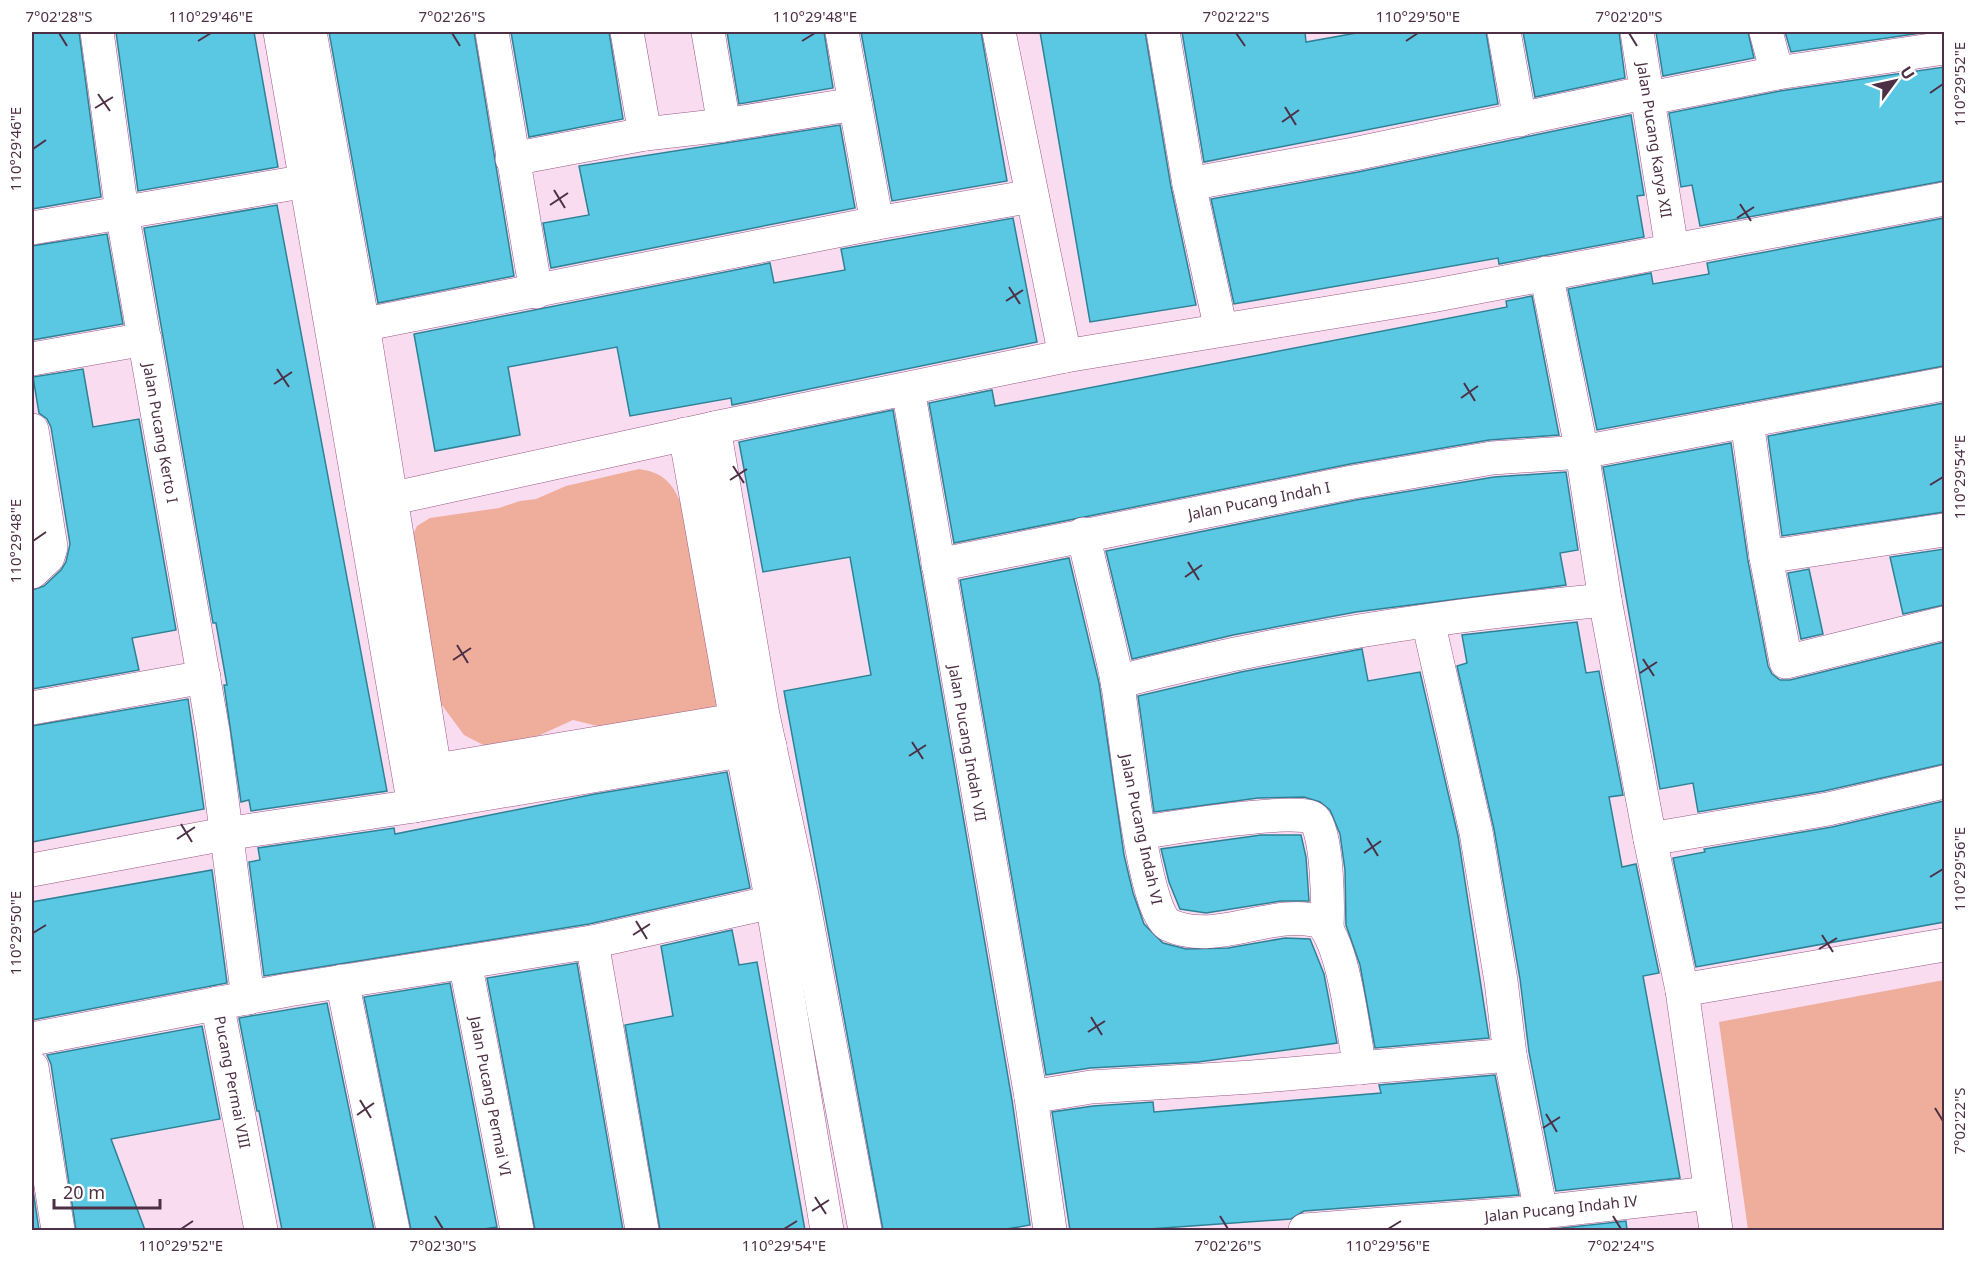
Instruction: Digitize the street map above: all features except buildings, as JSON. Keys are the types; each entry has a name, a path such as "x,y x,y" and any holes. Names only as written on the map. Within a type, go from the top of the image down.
{"street":[{"name":"Jalan Pucang Kerto I","path":"97,32 122,212 213,731 225,834"},
{"path":"280,32 307,181 330,331 377,502"},
{"path":"309,32 363,324 377,502 425,788"},
{"path":"492,32 536,292"},
{"path":"627,32 645,134"},
{"path":"708,32 724,125"},
{"path":"842,32 877,223"},
{"path":"999,32 1065,356"},
{"path":"1163,32 1189,184 1221,330"},
{"path":"1504,32 1520,120"},
{"name":"Jalan Pucang Karya XII","path":"1637,32 1672,249"},
{"path":"1766,32 1777,73"},
{"path":"1189,184 1520,120 1648,92 1660,96 1777,73 1944,48"},
{"path":"513,159 645,134 724,125 855,104"},
{"path":"32,228 307,181"},
{"path":"330,331 877,223 1032,196"},
{"path":"377,502 700,431 1065,356 1431,296 1944,199"},
{"path":"1546,273 1582,452 1605,600 1650,838 1682,990 1716,1230"},
{"path":"32,359 145,339"},
{"name":"Jalan Pucang Indah I","path":"938,565 1262,498 1492,458 1582,452 1944,384"},
{"name":"Jalan Pucang Indah VII","path":"908,389 1031,1097 1050,1230"},
{"path":"1747,421 1766,557 1786,662 1944,623"},
{"path":"32,430 51,547 48,556 32,572"},
{"path":"700,431 753,733 787,899 865,1230"},
{"path":"1766,557 1944,530"},
{"name":"Jalan Pucang Indah VI","path":"1083,534 1117,682 1128,774 1154,901 1166,924 1187,931 1213,931 1302,918 1321,922 1327,928"},
{"path":"1117,682 1230,655 1490,610 1605,600"},
{"path":"1428,621 1476,832 1501,981 1510,1055 1541,1212"},
{"path":"32,708 204,677"},
{"path":"32,870 225,834 425,788 753,733"},
{"path":"1650,838 1828,809 1944,782"},
{"path":"1140,833 1253,818 1301,815 1311,817 1316,821 1328,882 1327,928 1333,939 1340,965 1360,1068"},
{"name":"Pucang Permai VIII","path":"225,834 233,1001 261,1230"},
{"path":"32,1039 342,981 592,942 787,899"},
{"path":"787,899 827,1230"},
{"path":"592,942 642,1230"},
{"path":"1682,990 1944,945"},
{"name":"Jalan Pucang Permai VI","path":"465,962 517,1230"},
{"path":"342,981 393,1230"},
{"path":"1031,1097 1090,1087 1510,1055"},
{"path":"32,1067 58,1230"},
{"name":"Jalan Pucang Indah IV","path":"1305,1230 1541,1212 1710,1193"}],"shaded area":[{"path":"639,469 662,476 673,488 682,507 694,552 696,577 703,591 723,709 606,728 573,720 527,741 495,751 464,735 436,697 410,541 417,526 430,518 499,508 520,501 536,499 566,486"},
{"path":"1944,980 1944,1230 1748,1230 1719,1022"}]}
